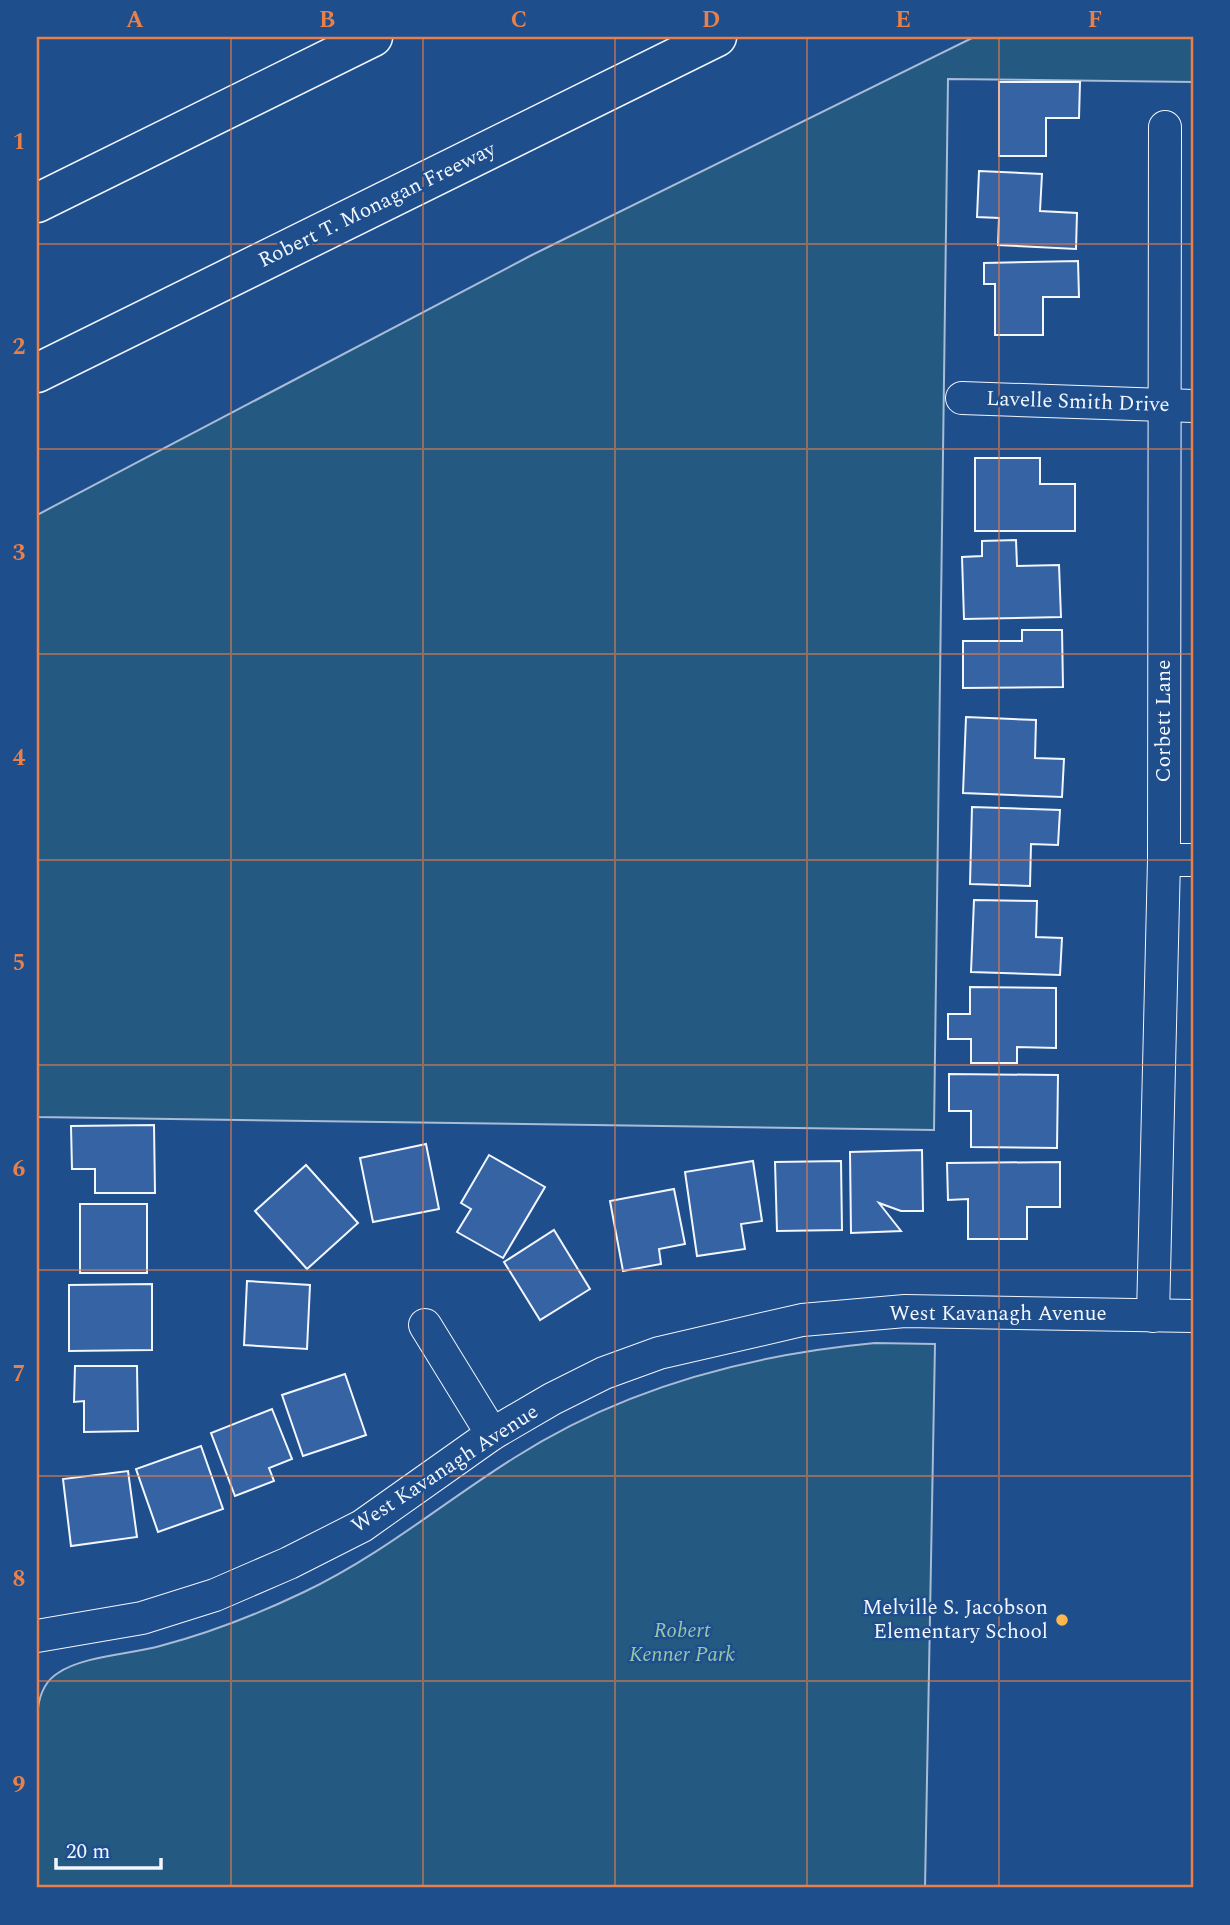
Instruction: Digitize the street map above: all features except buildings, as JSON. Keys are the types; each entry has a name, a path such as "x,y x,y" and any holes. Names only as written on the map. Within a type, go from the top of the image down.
{"highway":[{"path":"37,203 373,37"},
{"name":"Robert T. Monagan Freeway","path":"37,373 717,37"}],"street":[{"name":"Corbett Lane","path":"1153,1316 1178,860 1180,406 1165,127"},
{"name":"Lavelle Smith Drive","path":"962,398 1180,406"},
{"name":"West Kavanagh Avenue","path":"37,1636 142,1618 215,1595 289,1563 362,1526 492,1434 562,1394 659,1353 802,1320 905,1311 1193,1316"},
{"path":"425,1325 492,1434"}],"green space":[{"path":"974,37 1193,37 1193,82 948,79 934,1130 37,1117 37,515 530,256"},
{"name":"Robert Kenner Park","path":"875,1343 935,1344 925,1888 37,1888 38,1708 44,1688 58,1673 94,1659 148,1649 197,1635 304,1592 359,1562 488,1475 556,1433 642,1394 733,1366 780,1356"}],"place":[{"name":"Melville S. Jacobson Elementary School","path":"1062,1620"}]}
